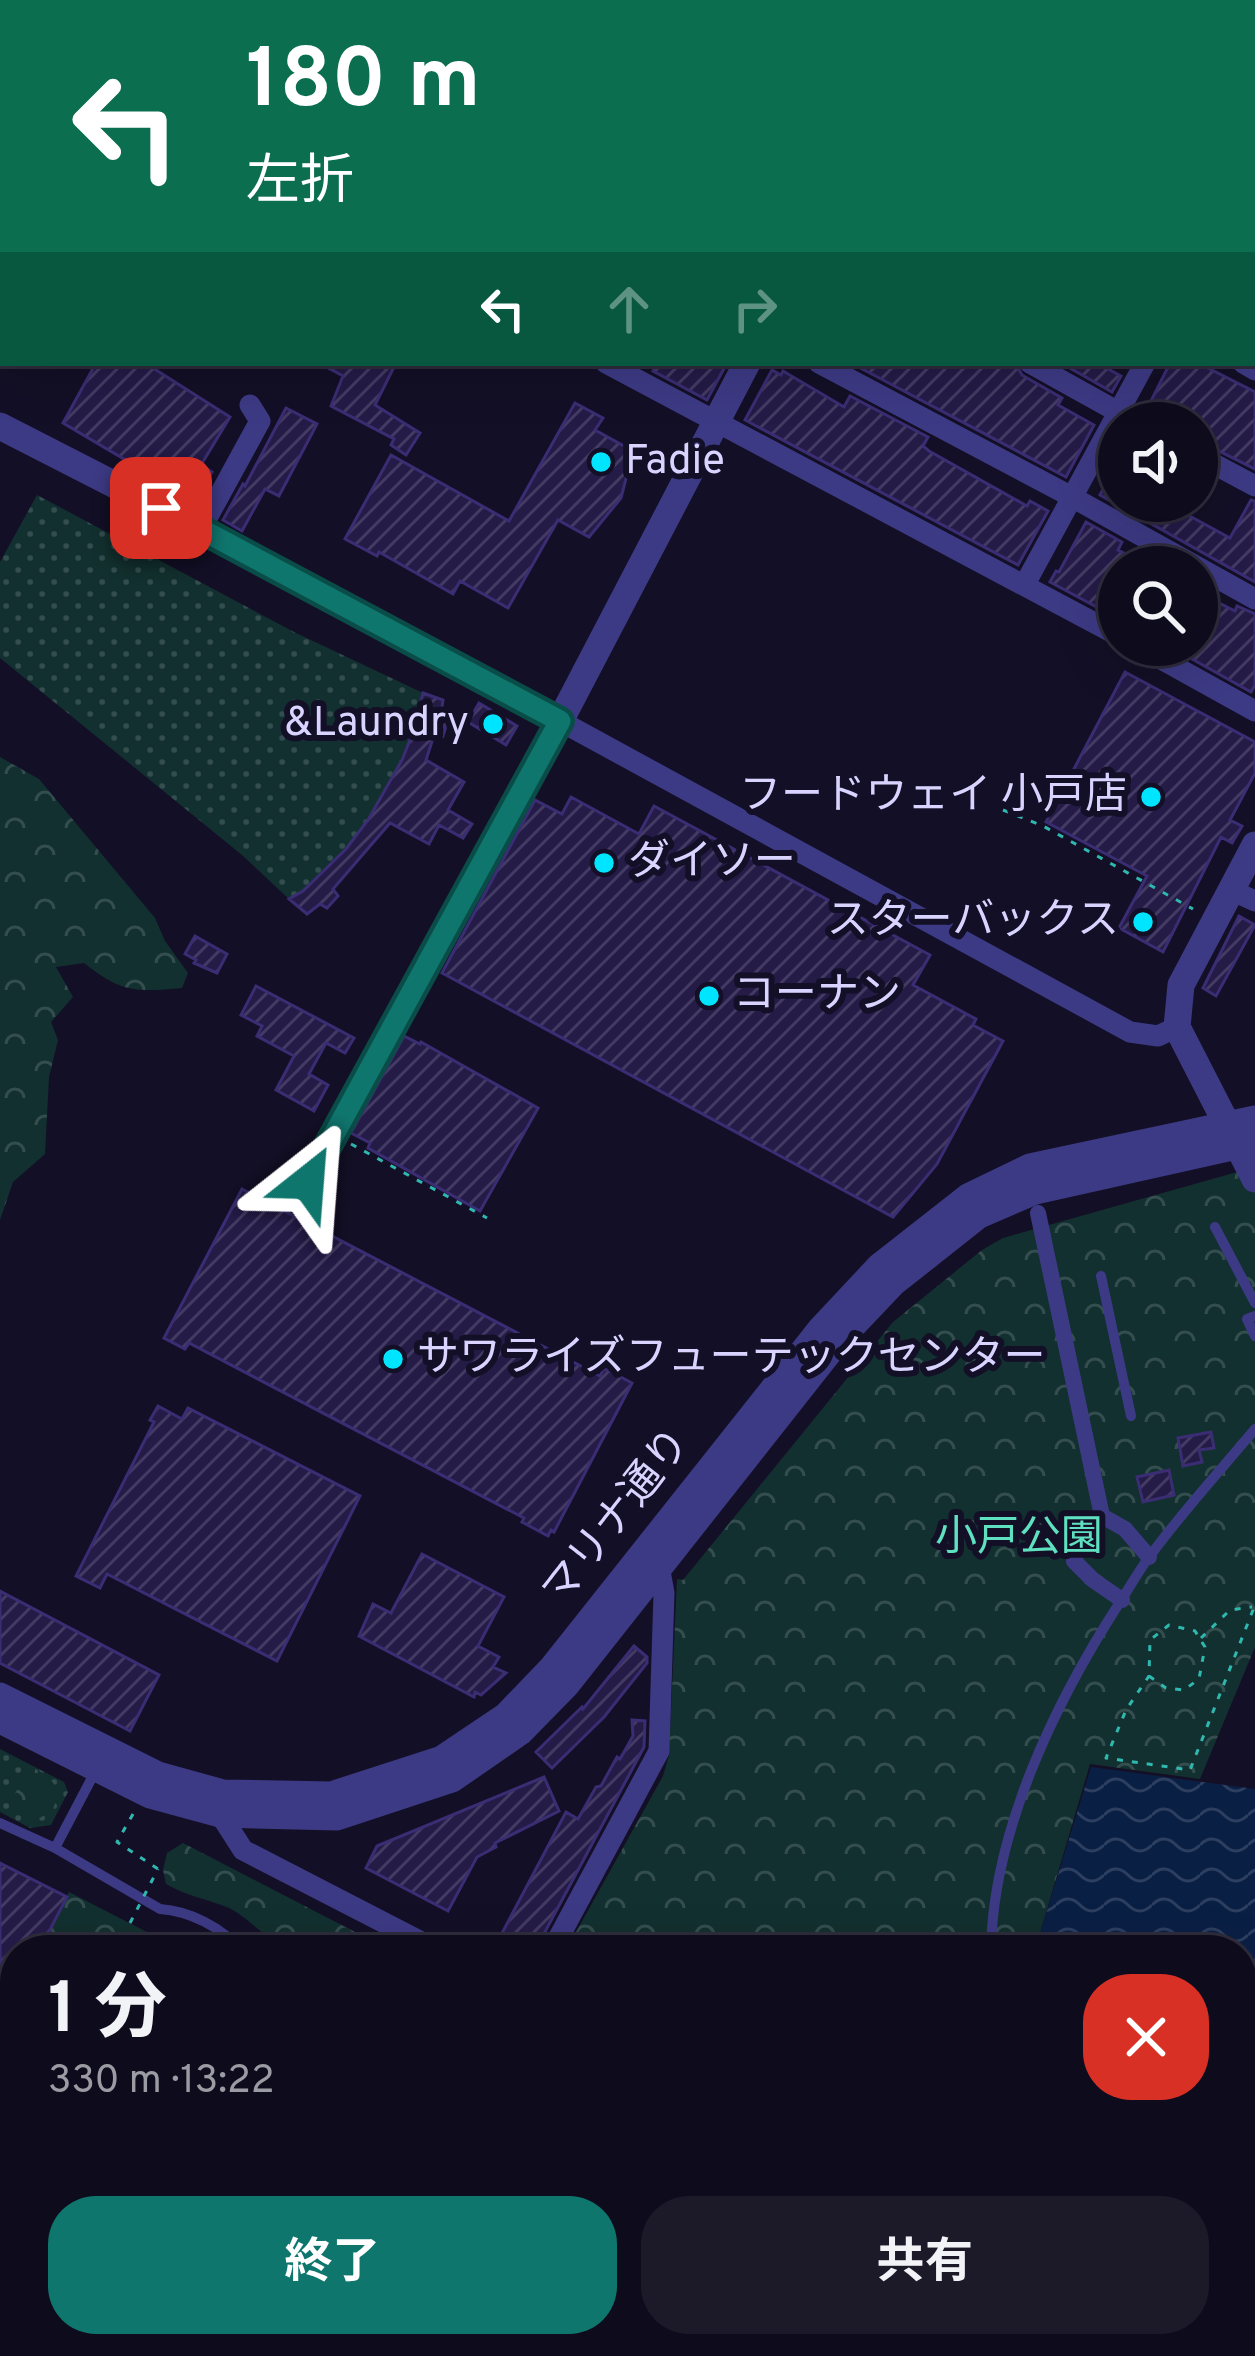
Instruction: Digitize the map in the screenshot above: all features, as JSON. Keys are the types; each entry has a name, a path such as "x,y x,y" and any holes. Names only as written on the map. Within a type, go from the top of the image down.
{"street":[{"path":"610,366 1098,624"},
{"path":"308,1182 560,721 745,366"},
{"path":"825,366 1255,599"},
{"path":"1035,366 1099,402"},
{"path":"1133,402 1144,366"},
{"path":"202,529 260,421 250,405"},
{"path":"0,426 202,529 1130,1032 1159,1036 1177,1027"},
{"path":"1025,584 1072,497 1098,460"},
{"path":"1218,466 1255,486"},
{"path":"1174,666 1255,711"},
{"path":"1255,845 1243,896 1181,985 1177,1027 1239,1138 1255,1179"},
{"name":"マリナ通り","path":"0,1720 150,1796 220,1814 338,1817 452,1779 520,1732 567,1684 837,1342 893,1283 979,1215 1035,1191 1239,1138 1255,1119"},
{"name":"マリナ通り","path":"0,1696 158,1775 223,1793 331,1795 442,1759 506,1716 553,1667 821,1329 880,1266 968,1197 1030,1167 1239,1138"},
{"path":"1038,1214 1102,1516 1126,1529 1149,1557"},
{"path":"1102,1516 1084,1531 1074,1561 1122,1600"},
{"path":"560,1935 658,1751 664,1592 659,1566"},
{"path":"220,1814 243,1850 407,1935"}],"lane":[{"path":"1215,1228 1255,1303"},
{"path":"1101,1276 1131,1415"},
{"path":"1251,1317 1255,1336"},
{"path":"991,1935 1002,1866 1019,1808 1052,1724 1094,1642 1149,1557 1255,1429"},
{"path":"55,1848 96,1769"},
{"path":"0,1822 160,1909 178,1910 227,1935"}],"path":[{"path":"1004,810 1043,826 1185,904"},
{"path":"333,1134 487,1218"},
{"path":"1200,1639 1230,1610 1254,1606"},
{"path":"1149,1676 1166,1688 1184,1690 1199,1678 1204,1647 1195,1631 1169,1625 1150,1640 1149,1676 1126,1710 1106,1758 1190,1770 1254,1606"},
{"path":"130,1923 158,1868 117,1842 135,1810"}],"green space":[{"path":"37,495 294,632 423,693 404,751 375,809 337,860 289,899 242,855 0,658 0,562"},
{"path":"0,757 39,779 155,918 188,973 182,988 141,990 109,980 84,963 56,967 73,997 51,1022 58,1040 49,1077 45,1154 13,1182 0,1220"},
{"name":"小戸公園","path":"1255,1167 1255,1647 1200,1779 1090,1764 1039,1935 574,1935 663,1776 669,1755 677,1579 683,1580 893,1322 1003,1238"},
{"path":"0,1749 64,1782 68,1792 51,1825 30,1828 0,1812"},
{"path":"28,1765 48,1776 59,1791 53,1809 40,1818 24,1817 9,1808"},
{"path":"183,1843 361,1935 267,1935 229,1908 166,1884 167,1853"},
{"path":"69,1892 153,1935 47,1935"}],"water":[{"path":"1091,1767 1255,1789 1255,1935 1040,1935"}],"building":[{"path":"94,366 150,366 230,417 201,465 212,472 196,497 154,468 151,475 63,423"},
{"path":"325,366 394,366 375,405 420,433 406,455 391,445 394,439 331,406 343,376"},
{"path":"656,366 725,366 707,400 653,371"},
{"path":"857,366 1017,366 1022,375 1062,398 1058,405 1094,425 1066,477"},
{"path":"1066,366 1103,366 1121,376 1112,392"},
{"path":"1168,366 1204,366 1255,392 1255,469 1218,450 1218,402 1150,402"},
{"path":"772,370 781,375 783,371 844,407 850,396 928,437 923,446 929,451 1027,506 1030,501 1048,511 1018,565 745,420"},
{"path":"575,403 603,418 595,430 633,451 621,498 589,537 558,520 508,608 460,581 453,594 379,552 377,556 345,539 391,455 509,521"},
{"path":"286,408 317,424 279,496 265,489 242,531 223,520"},
{"path":"1251,500 1255,501 1255,582 1218,561 1218,546 1191,546 1148,522 1201,522 1230,538"},
{"path":"1086,522 1122,542 1120,546 1098,546 1098,608 1050,582"},
{"path":"1218,602 1255,614 1255,685 1251,692 1205,666 1218,666"},
{"name":"フードウェイ 小戸店","path":"1125,672 1255,742 1255,773 1230,820 1242,826 1232,843 1221,837 1163,952 1119,928 1147,876 1046,822"},
{"path":"423,693 443,700 441,715 449,716 443,736 435,732 426,760 464,782 448,810 472,824 463,838 439,825 429,844 390,823 333,889 338,896 327,908 320,904 307,914 289,899 346,849 368,820 402,760"},
{"name":"&Laundry","path":"479,703 517,726 506,745 468,722"},
{"name":"コーナン","path":"571,797 639,834 654,806 930,955 913,985 976,1019 973,1025 1003,1041 937,1164 893,1217 442,973 535,800 562,814"},
{"path":"1239,916 1255,925 1216,996 1203,988"},
{"path":"195,936 227,954 217,973 185,954"},
{"path":"256,986 354,1038 345,1053 326,1043 309,1074 328,1085 314,1111 276,1090 294,1056 257,1036 262,1026 241,1015"},
{"path":"404,1036 538,1108 480,1211 368,1148 370,1143 351,1133"},
{"name":"サワライズフューテックセンター","path":"242,1189 600,1376 604,1368 632,1383 554,1532 548,1536 522,1522 524,1518 189,1343 185,1349 164,1338"},
{"path":"158,1406 182,1419 188,1408 360,1496 277,1661 107,1574 100,1588 76,1576"},
{"path":"1211,1432 1214,1448 1199,1450 1202,1462 1183,1466 1178,1438"},
{"path":"1169,1470 1174,1495 1143,1502 1137,1477"},
{"path":"422,1554 504,1597 478,1646 499,1657 493,1667 506,1673 481,1695 475,1692 474,1697 359,1636 373,1604 391,1613"},
{"path":"0,1591 159,1675 130,1731 0,1663"},
{"path":"634,1646 647,1657 647,1663 604,1717 552,1768 536,1752 583,1709"},
{"path":"632,1720 645,1721 644,1747 543,1935 501,1935 566,1812 578,1819 633,1736"},
{"path":"544,1777 559,1811 477,1857 448,1911 366,1868 377,1846"},
{"path":"0,1863 67,1897 47,1935 0,1935"}],"place":[{"name":"Fadie","path":"601,462"},
{"name":"&Laundry","path":"493,724"},
{"name":"フードウェイ 小戸店","path":"1151,797"},
{"name":"ダイソー","path":"604,863"},
{"name":"スターバックス","path":"1143,922"},
{"name":"コーナン","path":"709,996"},
{"name":"サワライズフューテックセンター","path":"393,1359"}],"route":[{"path":"161,508 560,721 308,1182"}]}
